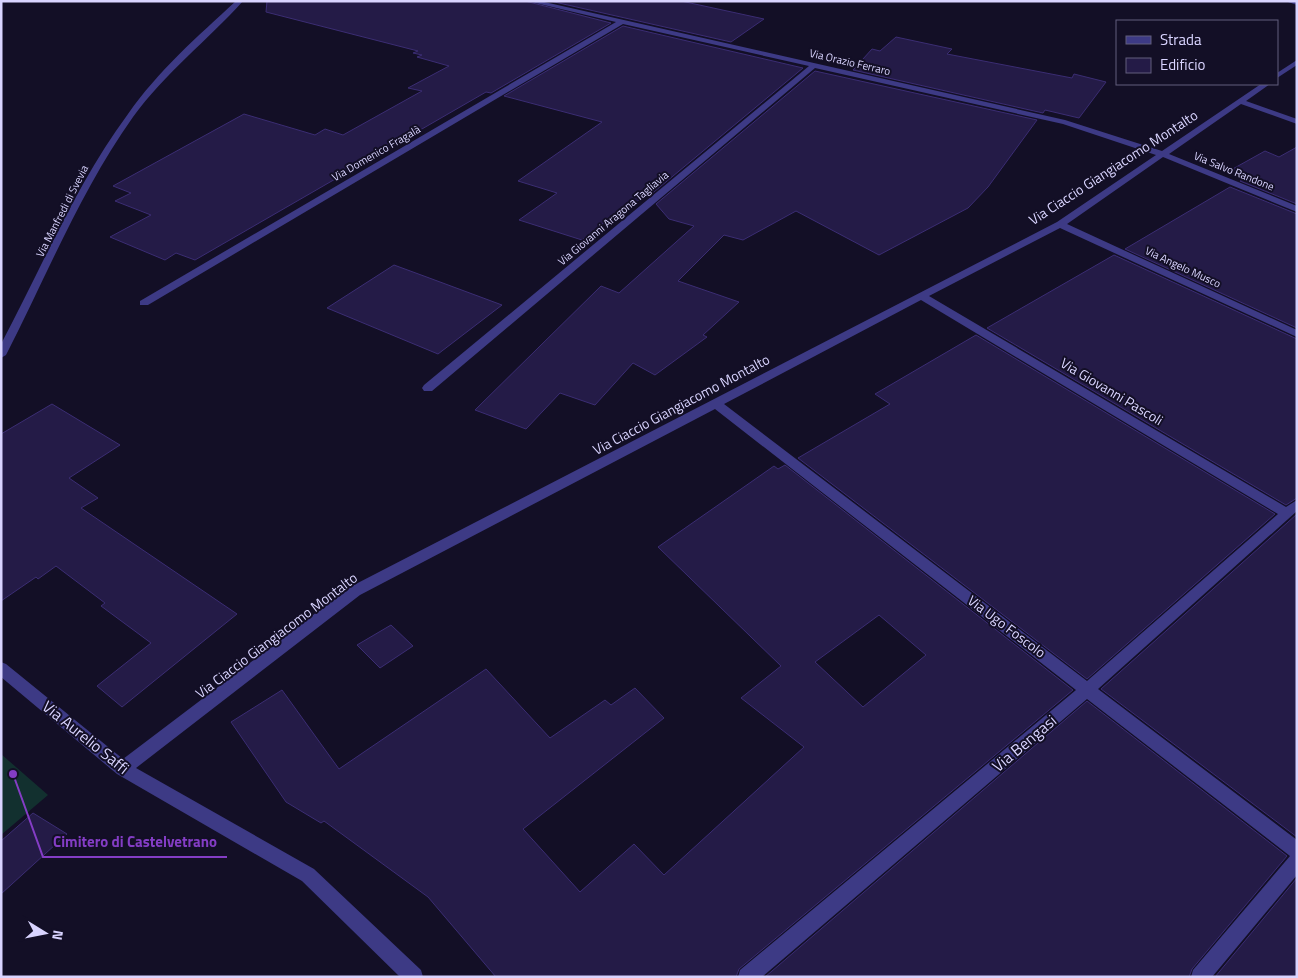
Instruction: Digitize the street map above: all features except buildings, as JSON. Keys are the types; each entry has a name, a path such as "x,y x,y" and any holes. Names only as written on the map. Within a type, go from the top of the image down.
{"street":[{"name":"Via Manfredi di Svevia","path":"1,355 82,191 119,131 175,61 240,1"},
{"name":"Via Orazio Ferraro","path":"530,1 620,23 1065,122 1162,154"},
{"path":"1290,1 1297,3"},
{"name":"Via Domenico Fragalà","path":"144,303 620,23"},
{"path":"1278,75 1297,62"},
{"name":"Via Giovanni Aragona Tagliavia","path":"428,388 813,66"},
{"name":"Via Ciaccio Giangiacomo Montalto","path":"123,769 355,591 1060,224 1264,85"},
{"path":"1240,101 1297,122"},
{"name":"Via Salvo Randone","path":"1162,154 1297,210"},
{"name":"Via Angelo Musco","path":"1060,224 1297,334"},
{"name":"Via Giovanni Pascoli","path":"921,296 1292,508"},
{"name":"Via Ugo Foscolo","path":"716,403 1297,851"},
{"name":"Via Bengasi","path":"747,977 1088,688 1292,508"},
{"name":"Via Aurelio Saffi","path":"1,668 123,769 308,875 414,977"},
{"path":"1200,977 1297,861"}],"green space":[{"path":"1,754 48,795 1,835"}],"place":[{"name":"Cimitero di Castelvetrano","path":"13,774"}]}
